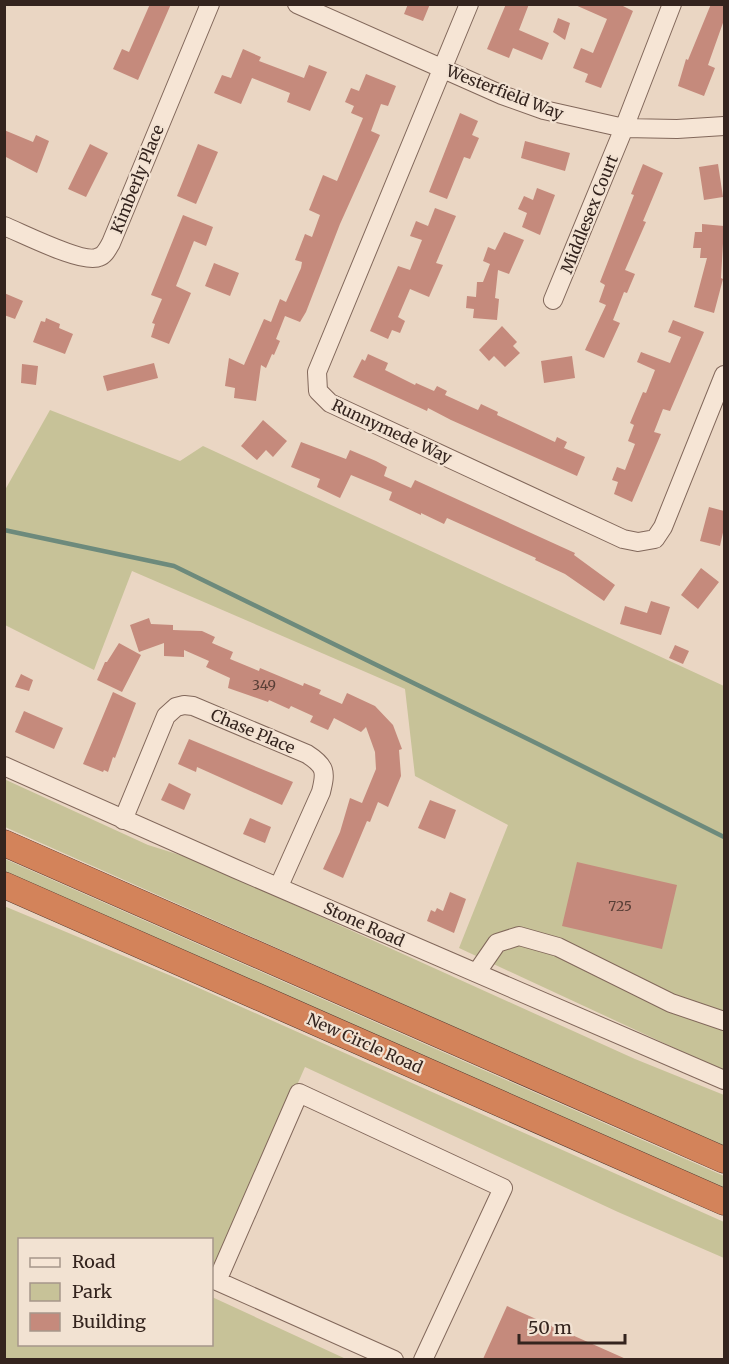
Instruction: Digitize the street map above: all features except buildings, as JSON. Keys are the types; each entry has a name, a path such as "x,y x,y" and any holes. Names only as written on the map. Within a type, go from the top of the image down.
{"highway":[{"path":"4,843 724,1160"},
{"name":"New Circle Road","path":"4,885 724,1202"}],"street":[{"name":"Kimberly Place","path":"4,226 79,257 96,259 105,252 210,4"},
{"name":"Westerfield Way","path":"297,4 502,95 544,110 624,128 676,129 724,126"},
{"name":"Runnymede Way","path":"469,4 317,372 316,386 324,399 624,538 638,542 655,538 663,527 724,375"},
{"name":"Middlesex Court","path":"553,300 672,4"},
{"name":"Chase Place","path":"123,820 169,712 184,705 225,719 307,754 317,760 325,772 321,792 279,886"},
{"name":"Stone Road","path":"4,766 123,820 724,1080"},
{"path":"477,972 497,943 519,936 558,947 671,1003 724,1021"},
{"path":"394,1359 217,1281 299,1093 503,1188 423,1359"}],"green space":[{"path":"50,410 180,461 203,446 724,686 724,1071 459,948 508,825 415,776 405,689 132,571 94,670 5,625 5,490"},
{"path":"4,779 148,845 193,859 635,1059 724,1095 724,1147 5,827"},
{"path":"5,859 724,1176 724,1193 5,875"},
{"path":"4,906 181,980 724,1222 724,1258 618,1212 305,1067 213,1276 213,1238 18,1238 18,1346 213,1346 213,1297 346,1359 5,1359"}],"waterway":[{"path":"4,530 174,566 724,837"}]}
